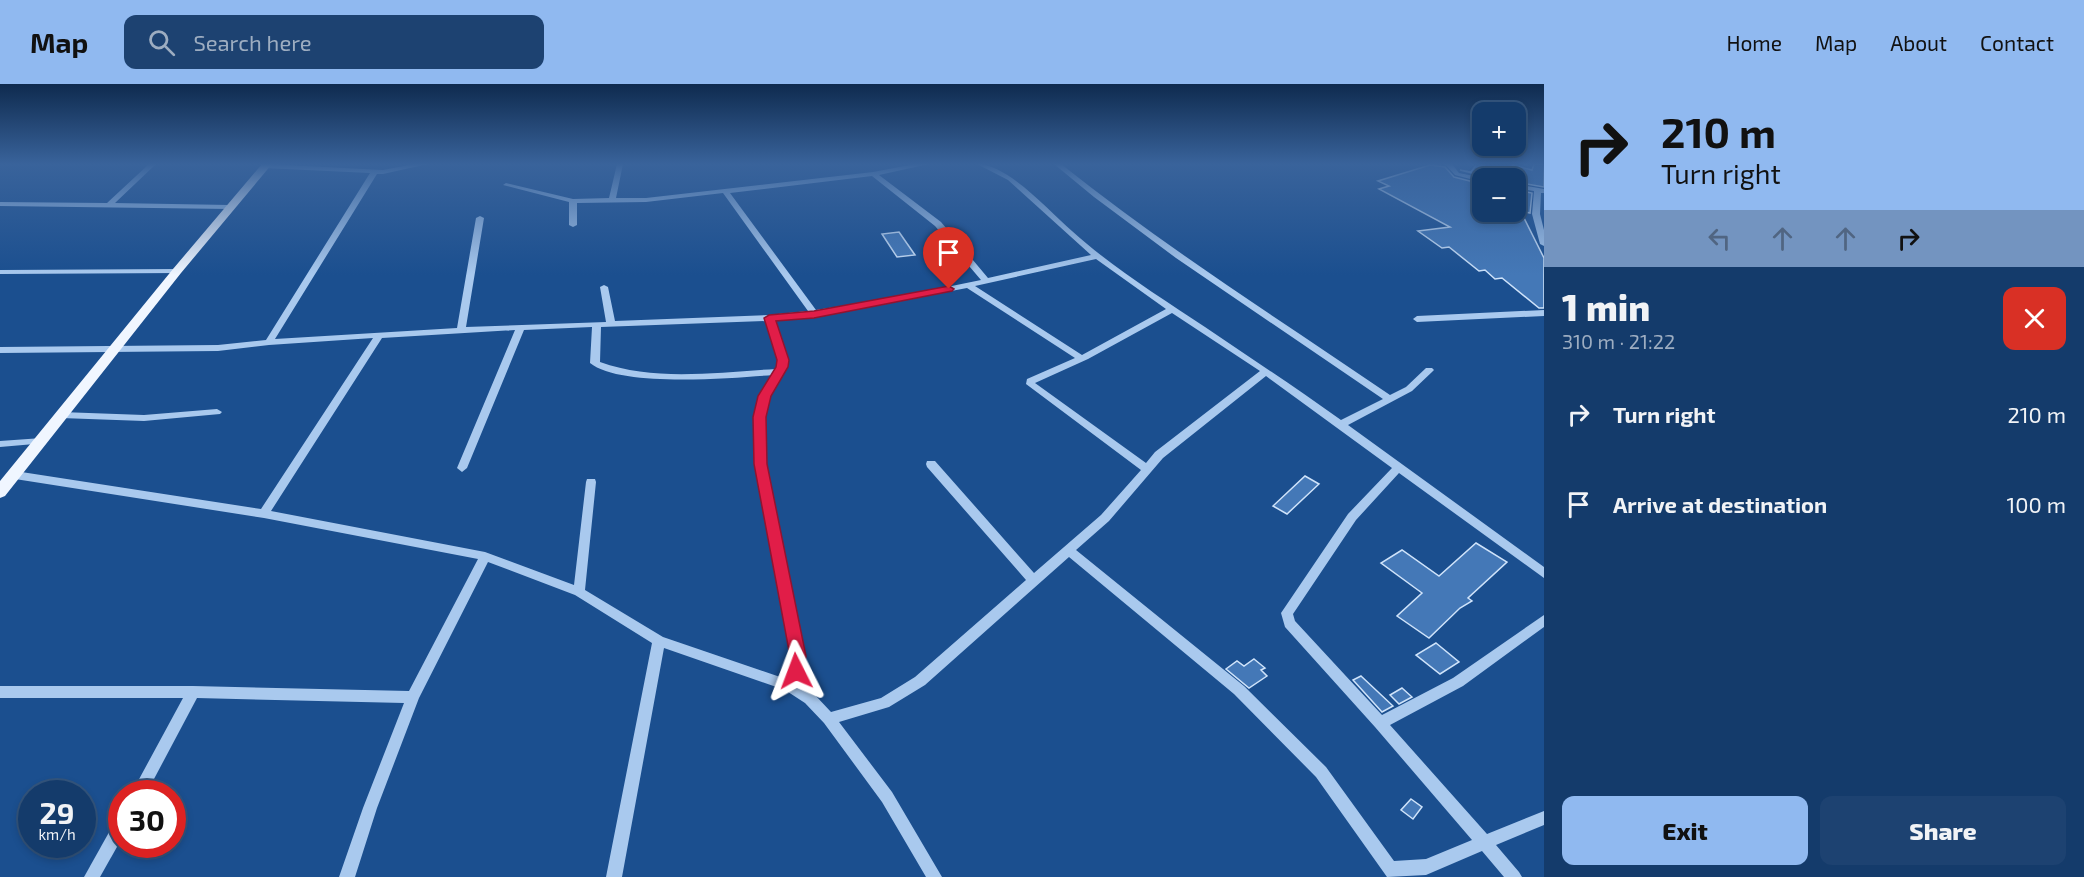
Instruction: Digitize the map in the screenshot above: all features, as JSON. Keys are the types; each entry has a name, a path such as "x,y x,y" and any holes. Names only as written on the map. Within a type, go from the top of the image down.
{"main road":[{"path":"0,492 235,201"}],"street":[{"path":"108,206 113,201"},
{"path":"269,342 357,201"},
{"path":"573,201 573,225"},
{"path":"732,201 814,314"},
{"path":"908,201 938,224 986,281"},
{"path":"1035,201 1098,256 1172,309 1266,371 1544,573"},
{"path":"1102,201 1159,243 1390,399"},
{"path":"1539,201 1536,214 1544,244"},
{"path":"0,204 230,207"},
{"path":"461,330 480,218"},
{"path":"0,350 218,348 269,342 461,330 769,318 814,314 968,285 1098,256"},
{"path":"0,272 177,271"},
{"path":"968,285 1081,358"},
{"path":"604,287 611,323"},
{"path":"1147,469 1031,384 1031,379 1081,358 1172,309"},
{"path":"1417,319 1544,313"},
{"path":"769,318 783,360 765,396 760,417 760,464 798,656 796,671 789,686"},
{"path":"597,324 595,363 604,368 661,377 779,372"},
{"path":"462,468 520,327"},
{"path":"264,514 379,335"},
{"path":"1340,425 1409,388 1429,370"},
{"path":"829,719 884,703 920,681 1105,518 1159,455 1266,371"},
{"path":"61,415 144,418 217,412"},
{"path":"0,444 42,441"},
{"path":"931,464 1034,581"},
{"path":"1398,468 1352,517 1287,613 1289,623 1487,843 1514,877"},
{"path":"15,475 264,514 485,556 579,592 659,641 789,686 810,699 829,719 887,797 934,877"},
{"path":"579,592 591,482"},
{"path":"1070,551 1239,690 1321,772 1394,873 1426,867 1487,843 1529,822 1544,818"},
{"path":"347,877 370,808 413,697 485,556"},
{"path":"1380,723 1458,682 1544,620"},
{"path":"614,877 659,641"},
{"path":"0,692 193,692 413,697"},
{"path":"146,780 193,692"},
{"path":"92,877 108,848"}],"building":[{"path":"1401,201 1472,201 1472,222 1526,222 1544,258 1544,308 1539,308 1502,278 1495,279 1485,270 1479,271 1449,247 1442,248 1418,231 1450,227"},
{"path":"1526,201 1531,201 1530,213 1526,212"},
{"path":"899,232 915,255 897,257 882,234"},
{"path":"1305,476 1319,484 1287,514 1273,506"},
{"path":"1476,543 1507,562 1468,598 1472,601 1460,608 1429,638 1397,616 1422,593 1381,563 1402,550 1439,576"},
{"path":"1436,643 1459,662 1440,674 1416,655"},
{"path":"1254,659 1265,668 1261,670 1267,676 1249,688 1226,669 1237,661 1244,666"},
{"path":"1361,676 1393,706 1382,712 1353,680"},
{"path":"1402,688 1412,697 1399,704 1390,695"},
{"path":"1411,799 1422,807 1413,819 1401,810"}],"route":[{"path":"796,671 798,656 760,464 760,417 765,396 782,367 783,360 769,318 814,314 949,289"}]}
